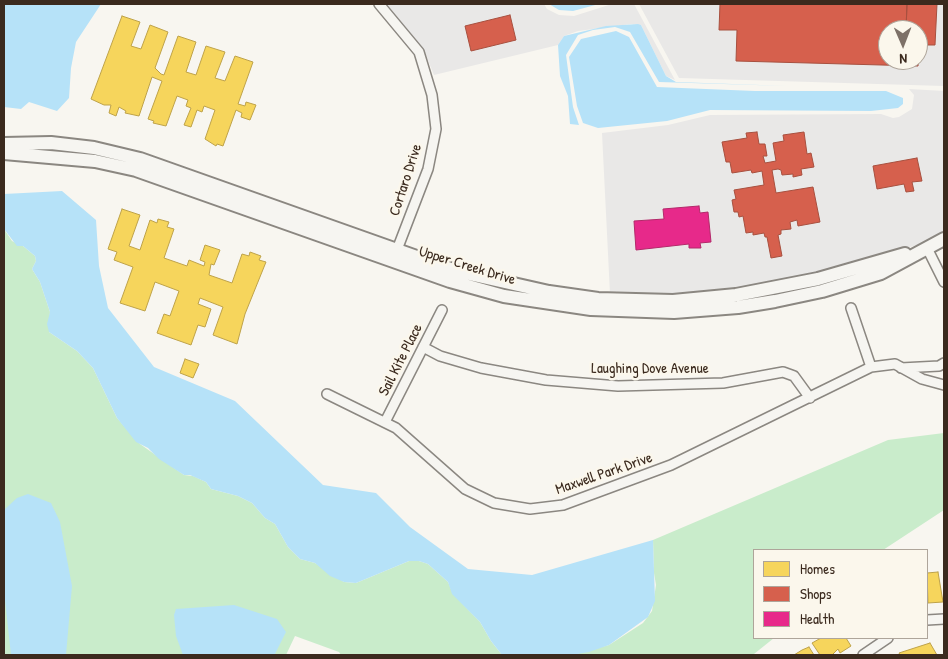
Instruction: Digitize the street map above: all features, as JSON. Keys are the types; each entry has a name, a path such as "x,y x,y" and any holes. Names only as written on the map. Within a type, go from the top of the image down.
{"street":[{"name":"Cortaro Drive","path":"379,4 419,52 432,95 436,129 428,169 395,255"},
{"name":"Upper Creek Drive","path":"4,144 51,143 94,148 140,159 395,255 450,281 546,304 591,309 674,312 738,307 822,291 881,273 944,239"},
{"name":"Upper Creek Drive","path":"4,153 95,161 136,170 395,255"},
{"path":"927,248 944,282"},
{"path":"851,308 871,367"},
{"name":"Sail Kite Place","path":"384,422 442,310"},
{"name":"Laughing Dove Avenue","path":"423,347 440,356 481,368 546,380 618,386 723,383 783,372 794,376 810,398"},
{"name":"Maxwell Park Drive","path":"327,394 396,428 465,489 494,503 530,509 563,505 670,465 871,367 895,364 922,379 944,385"},
{"name":"Maxwell Park Drive","path":"901,368 939,366 944,364"},
{"path":"928,620 944,619"},
{"path":"863,655 887,639"}],"shaded area":[{"path":"386,4 544,4 547,9 559,15 574,16 612,4 634,4 675,80 666,76 641,25 631,24 578,31 564,36 558,45 434,75 423,48"},
{"path":"639,4 944,4 944,86 679,78"},
{"path":"909,89 944,91 944,233 917,245 817,274 736,290 673,295 610,294 602,133 668,125 710,115 881,114 893,118 899,117 912,109 914,95"}],"green space":[{"path":"4,229 12,241 23,246 35,256 36,261 32,269 40,282 50,312 49,332 77,351 93,368 117,418 140,444 184,475 193,476 206,482 211,489 238,496 252,503 265,518 275,524 288,547 300,559 315,563 344,582 356,583 409,561 419,561 428,564 448,582 453,594 480,622 502,655 341,655 339,652 295,636 286,655 4,655"},
{"path":"944,433 944,510 885,549 753,549 753,639 773,639 754,654 572,655 609,645 643,623 652,611 656,585 653,540 888,440"}],"water":[{"path":"4,4 101,4 76,42 71,68 69,98 57,111 29,102 21,109 4,107"},
{"path":"549,4 599,4 573,11 559,10"},
{"path":"641,25 666,76 676,82 788,86 659,82 630,32 615,27 593,30 578,35 566,55 573,107 579,125 570,124 568,96 560,76 558,45 564,36 606,26"},
{"path":"616,31 629,37 657,87 755,91 886,91 903,98 903,104 898,108 871,111 710,110 667,121 598,128 583,123 577,106 569,57 581,39"},
{"path":"62,191 96,220 99,266 108,308 154,367 235,401 323,485 376,493 410,527 468,569 532,575 653,540 655,601 648,617 609,645 589,652 572,655 502,655 480,622 452,594 448,582 428,564 419,561 409,561 356,583 344,582 330,576 315,563 300,559 288,547 275,524 265,518 252,503 238,496 211,489 206,482 190,475 184,475 159,459 148,448 136,442 117,418 93,368 77,351 49,332 47,324 50,312 40,282 32,269 36,261 35,256 23,246 17,246 4,229 4,194"},
{"path":"28,494 51,503 60,522 72,586 66,655 11,655 4,591 4,510 17,498"},
{"path":"234,605 277,619 286,632 275,654 183,655 176,636 174,615 176,609"}],"building: Homes":[{"path":"122,16 140,22 131,46 141,49 150,25 168,32 155,68 161,74 164,75 178,36 196,42 186,72 196,75 206,46 225,52 215,78 225,81 235,56 253,62 238,104 245,106 246,102 256,105 250,120 241,117 242,113 236,110 223,146 217,144 216,146 205,139 215,110 204,106 202,112 197,110 191,127 184,125 191,108 186,106 188,100 177,96 166,126 153,123 154,121 148,119 162,81 152,77 139,116 125,113 126,111 119,107 116,116 109,113 111,105 104,105 91,99"},
{"path":"122,209 140,215 129,246 140,250 150,220 157,223 158,219 169,222 167,227 174,229 164,258 187,266 189,260 204,266 205,262 200,260 205,245 220,250 214,265 211,264 209,275 232,283 242,254 249,256 250,252 261,256 259,260 266,262 245,314 237,344 213,335 223,307 200,298 198,304 211,309 205,327 198,325 191,345 157,333 164,314 170,316 179,291 155,282 145,311 120,303 133,267 114,260 117,252 108,249"},
{"path":"185,359 199,364 193,378 180,373"},
{"path":"938,572 943,602 928,603 928,573"},
{"path":"819,639 847,639 851,646 840,653 838,649 832,655 820,655 812,643"},
{"path":"930,643 937,655 900,655 899,653"},
{"path":"809,647 814,655 794,655 802,650"}],"building: Shops":[{"path":"720,4 907,4 906,20 878,20 878,65 736,61 737,30 719,30"},
{"path":"907,4 937,4 935,45 928,45 928,20 906,20"},
{"path":"510,15 516,40 471,51 465,26"},
{"path":"757,132 759,144 765,144 767,156 763,156 765,163 776,161 773,143 784,141 783,135 804,132 807,154 811,153 814,167 801,169 802,175 793,177 793,174 782,175 781,170 778,169 772,170 776,193 813,187 820,222 798,226 797,220 790,222 791,229 781,230 781,234 778,235 782,256 771,258 767,237 765,237 764,233 753,235 753,232 746,233 743,216 739,217 738,212 734,212 732,200 736,199 734,190 764,185 762,171 752,173 751,170 732,173 730,162 726,162 722,142 747,138 746,133"},
{"path":"917,158 922,181 912,182 914,191 906,192 904,184 877,189 873,166"}],"building: Health":[{"path":"699,206 700,213 708,212 711,242 700,243 701,248 689,248 689,244 636,250 634,221 664,219 663,209"}]}
